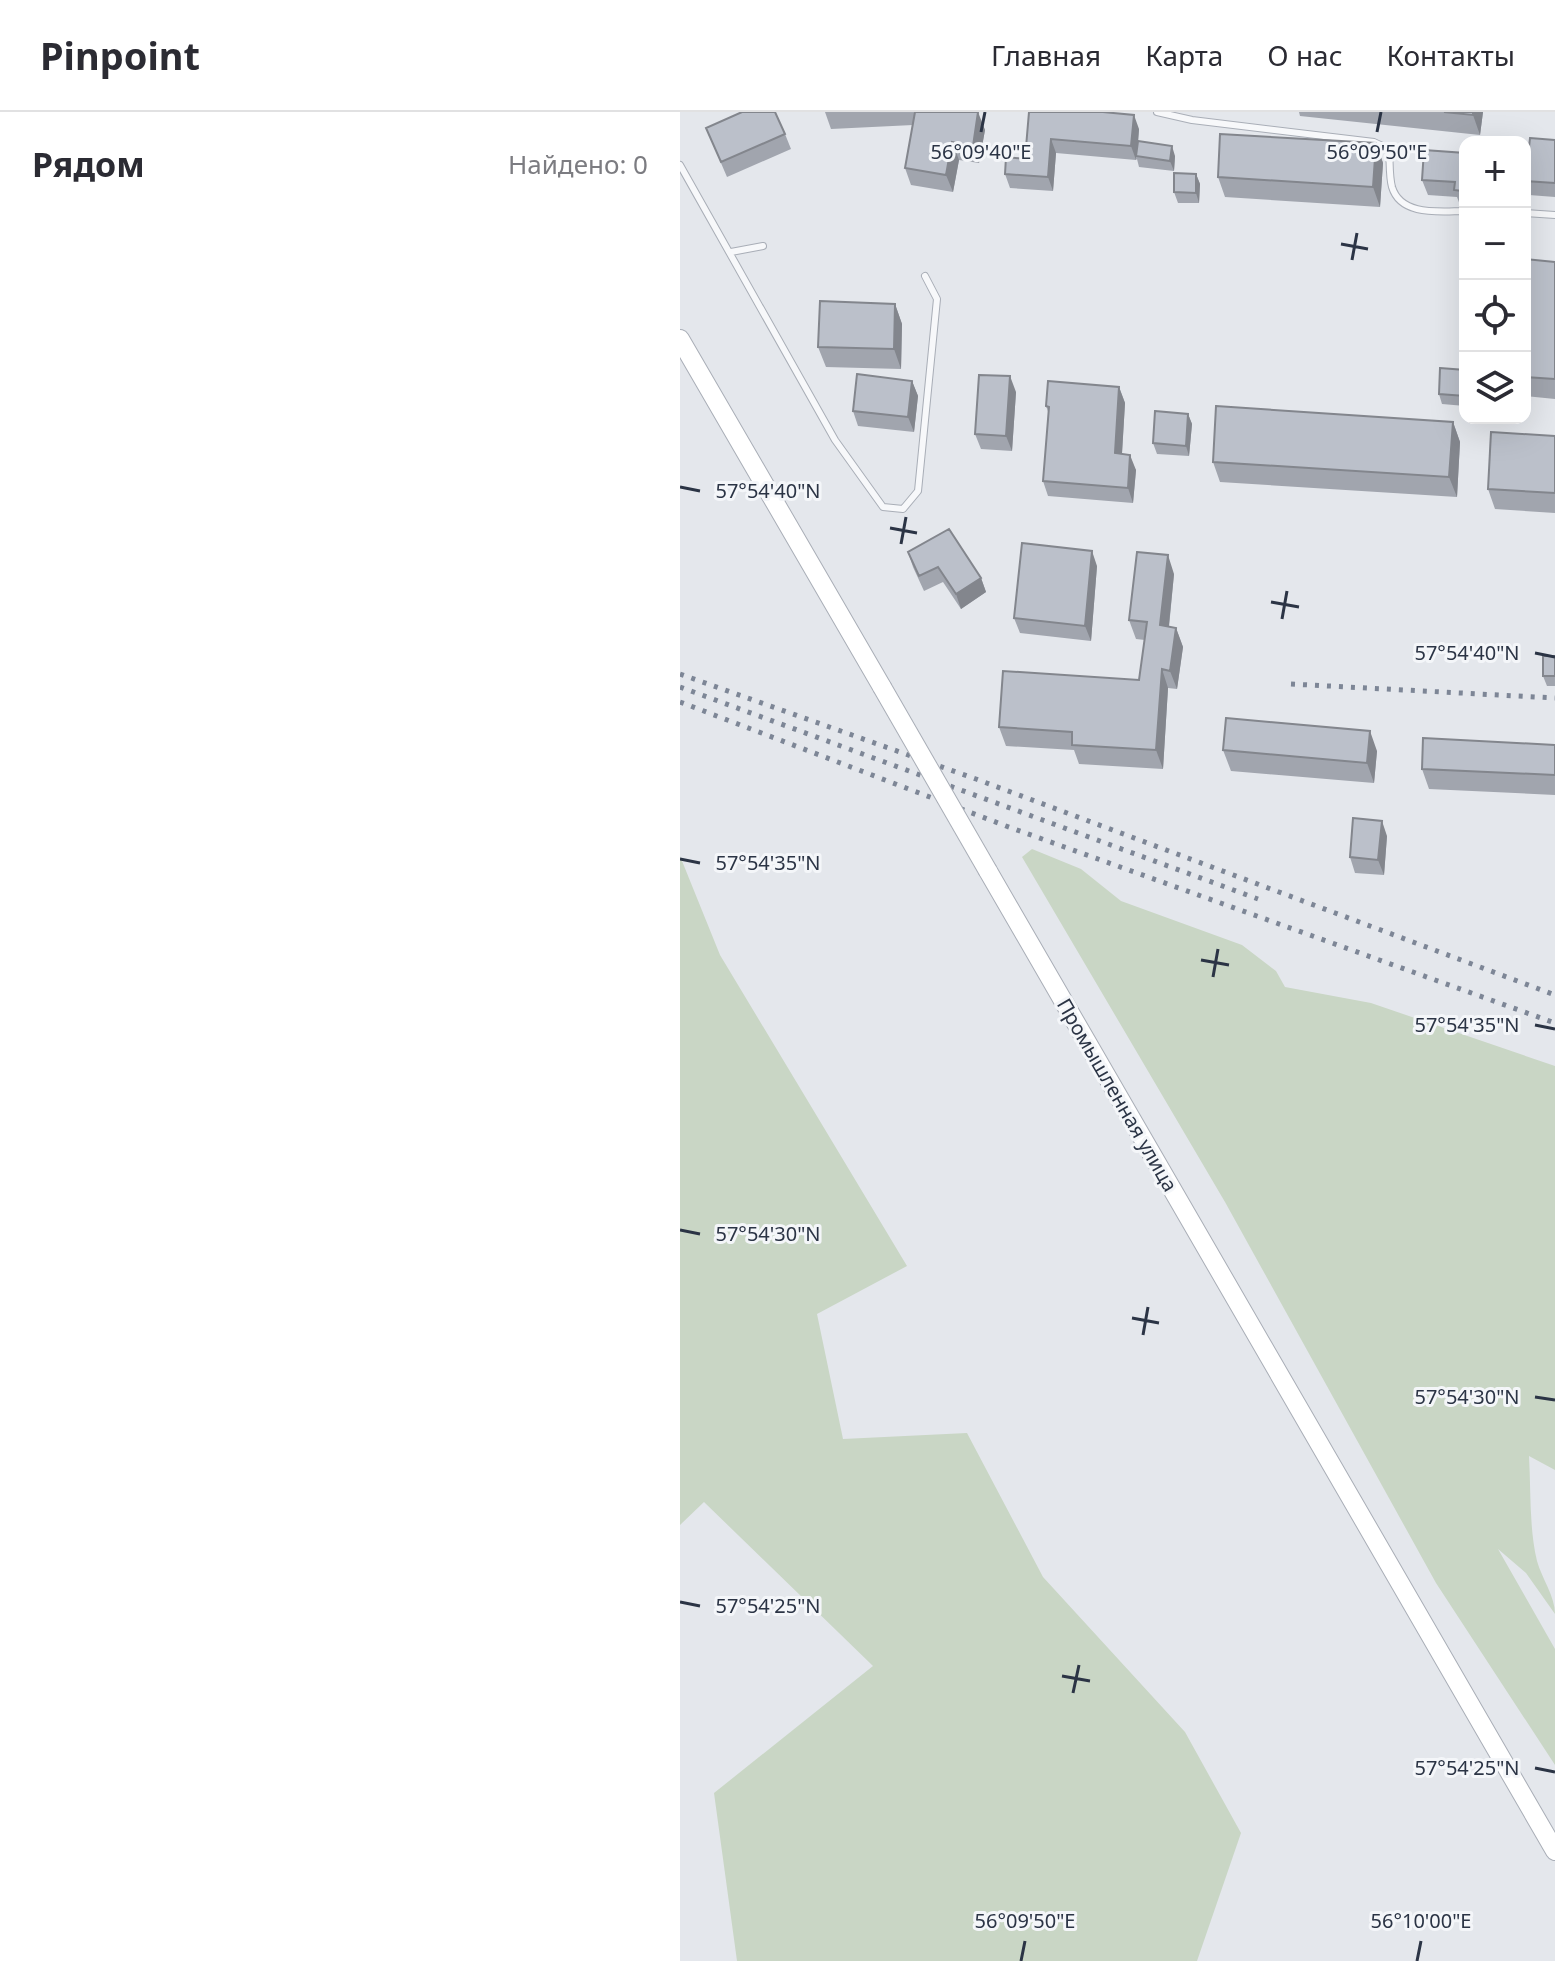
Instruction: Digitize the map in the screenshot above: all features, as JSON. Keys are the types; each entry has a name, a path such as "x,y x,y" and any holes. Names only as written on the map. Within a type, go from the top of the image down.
{"street":[{"name":"Промышленная улица","path":"680,339 1555,1851"}],"lane":[{"path":"1157,112 1192,120 1374,142 1389,149 1392,188 1401,203 1419,210 1459,211"},
{"path":"680,165 835,440 883,507 903,509 918,491 937,299 925,276"},
{"path":"1531,213 1555,215"},
{"path":"731,252 763,246"}],"green space":[{"path":"1032,849 1081,869 1121,901 1242,945 1276,971 1285,987 1371,1003 1555,1066 1555,1470 1529,1456 1534,1548 1555,1614 1526,1573 1498,1549 1555,1649 1555,1765 1436,1583 1225,1202 1022,857"},
{"path":"680,856 720,955 907,1266 817,1314 843,1439 967,1433 1043,1577 1185,1732 1241,1833 1197,1961 737,1961 714,1793 873,1666 704,1502 680,1525"}],"building":[{"path":"742,112 775,112 785,134 721,162 706,128"},
{"path":"915,112 978,112 973,146 952,142 946,175 905,168"},
{"path":"1029,112 1134,115 1131,146 1051,139 1048,177 1005,174 1006,157 1025,159"},
{"path":"1444,112 1473,112 1473,115"},
{"path":"1220,134 1376,143 1373,187 1218,177"},
{"path":"1531,138 1555,140 1555,183 1531,181"},
{"path":"1138,141 1172,146 1170,161 1136,156"},
{"path":"1424,150 1459,153 1459,191 1454,190 1455,182 1422,180"},
{"path":"1174,173 1196,174 1196,193 1174,192"},
{"path":"1531,260 1555,262 1555,379 1531,377"},
{"path":"820,301 895,304 894,349 818,347"},
{"path":"1440,368 1459,370 1459,396 1439,394"},
{"path":"857,374 912,381 908,417 853,411"},
{"path":"979,375 1010,376 1006,436 975,434"},
{"path":"1048,381 1119,387 1115,453 1130,455 1128,488 1043,481"},
{"path":"1216,406 1453,422 1449,477 1213,462"},
{"path":"1155,411 1188,414 1186,446 1153,443"},
{"path":"1491,432 1555,436 1555,493 1488,489"},
{"path":"949,529 981,578 956,594 938,567 919,576 908,552"},
{"path":"1022,543 1092,551 1085,626 1014,618"},
{"path":"1137,552 1168,555 1160,625 1176,628 1170,671 1162,669 1156,750 1072,745 1072,732 999,727 1003,671 1139,680 1147,622 1129,620"},
{"path":"1543,656 1555,656 1555,676 1543,676"},
{"path":"1226,718 1370,731 1367,763 1223,750"},
{"path":"1423,738 1555,745 1555,775 1422,769"},
{"path":"1353,818 1382,821 1378,860 1350,857"}],"railway":[{"path":"680,674 976,779 1555,995"},
{"path":"1291,684 1555,698"},
{"path":"680,687 1258,899"},
{"path":"680,702 1006,826 1555,1023"}]}
